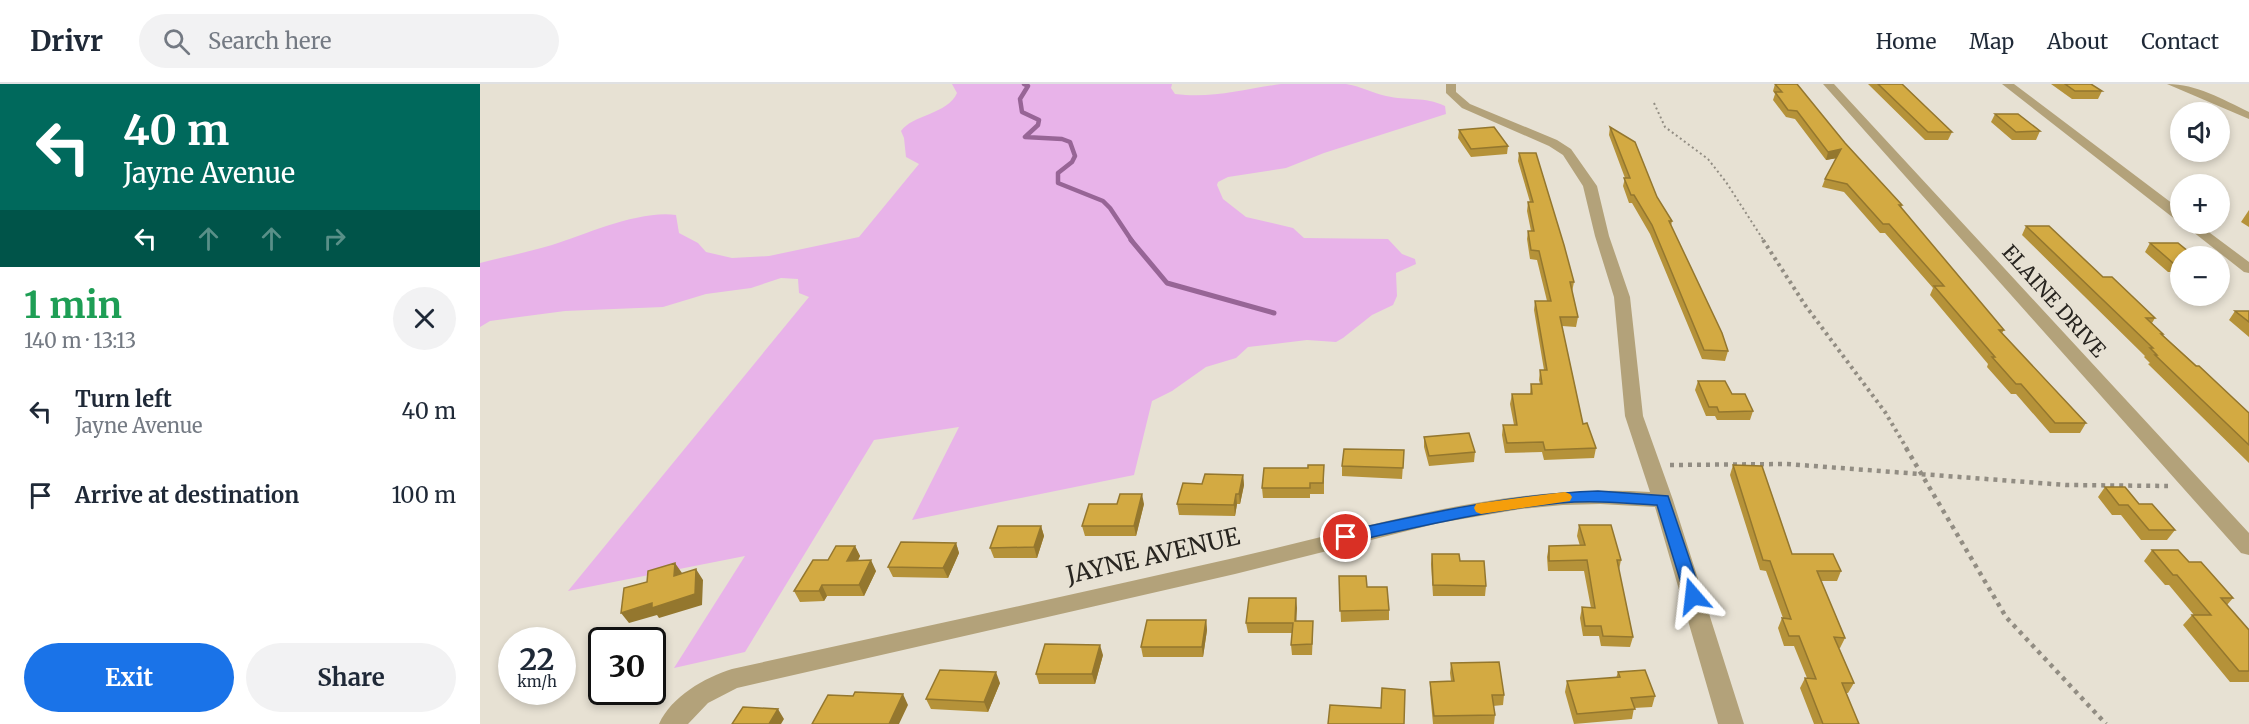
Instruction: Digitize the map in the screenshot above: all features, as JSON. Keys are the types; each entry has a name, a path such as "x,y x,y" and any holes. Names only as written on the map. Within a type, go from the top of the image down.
{"street":[{"path":"1451,84 1451,93 1466,106 1566,152 1590,186 1602,236 1622,297 1634,416 1663,500 1731,724"},
{"name":"ELAINE DRIVE","path":"1828,84 2249,547"},
{"path":"2007,84 2170,209"},
{"path":"2172,84 2203,94 2249,116"},
{"path":"2203,234 2249,269"},
{"name":"JAYNE AVENUE","path":"672,724 699,696 732,679 1239,565 1368,531 1479,509 1561,498 1598,496 1663,500"}],"path":[{"path":"1654,103 1665,127 1708,159 1726,182 1805,305 1885,412 2006,617 2106,724"},
{"path":"1651,465 1787,464 2066,485 2194,487"}],"shaded area":[{"path":"952,84 1172,84 1171,88 1175,94 1202,95 1281,84 1346,84 1386,96 1423,100 1445,106 1446,114 1324,153 1286,168 1228,177 1218,182 1217,185 1223,199 1246,217 1293,228 1304,238 1388,239 1402,254 1415,259 1416,264 1396,273 1397,296 1393,305 1372,315 1336,342 1307,340 1248,347 1236,358 1206,367 1172,391 1152,401 1134,475 912,520 959,427 874,440 745,652 674,668 745,556 568,591 809,297 799,293 798,279 781,278 751,288 706,294 663,307 565,311 490,321 480,327 480,263 552,245 630,219 661,214 676,215 679,233 698,243 706,252 732,258 769,256 859,237 919,164 906,157 901,131 913,121 946,106 957,93"}],"building":[{"path":"1775,84 1797,84 1845,143 1902,205 1899,205 2004,330 1999,330 2086,423 2055,423 2021,384 2016,384 1992,357 1995,357 1934,286 1944,286 1889,224 1883,224 1847,184 1825,179 1841,149 1828,152 1797,111 1788,110 1775,92 1782,92"},
{"path":"1878,84 1902,84 1952,132 1928,132"},
{"path":"2065,84 2091,84 2102,91 2075,91"},
{"path":"1995,114 2018,114 2040,131 2016,132"},
{"path":"1494,127 1508,146 1471,149 1459,130"},
{"path":"1610,127 1635,142 1657,197 1672,221 1669,221 1722,333 1728,351 1704,350 1652,225 1634,195 1631,195 1624,178 1630,178"},
{"path":"1519,153 1536,153 1574,282 1570,282 1578,317 1560,317 1583,424 1587,423 1596,448 1545,450 1543,442 1507,443 1503,425 1517,425 1512,394 1532,394 1531,384 1542,384 1540,370 1547,370 1535,301 1551,301 1539,251 1531,250 1528,231 1534,231 1528,202 1533,202"},
{"path":"2026,226 2049,226 2103,277 2112,277 2155,318 2146,318 2249,413 2249,445 2155,355 2157,355 2150,348 2153,348"},
{"path":"2150,243 2178,243 2182,246 2170,246 2170,260"},
{"path":"2235,311 2249,311 2249,322"},
{"path":"1698,381 1725,381 1732,394 1745,394 1753,411 1719,412 1717,407 1709,407"},
{"path":"1469,433 1475,452 1429,456 1424,437"},
{"path":"1344,449 1404,450 1403,468 1342,466"},
{"path":"1308,465 1324,465 1323,483 1310,483 1310,488 1262,488 1264,468 1308,468"},
{"path":"1733,465 1762,466 1792,554 1833,554 1841,571 1817,571 1845,638 1834,637 1854,683 1842,683 1859,724 1823,724 1805,678 1816,679 1799,636 1789,636 1782,618 1791,619 1770,561 1763,560"},
{"path":"1205,474 1243,475 1234,505 1177,504 1183,483 1202,484"},
{"path":"2105,487 2125,487 2139,504 2152,504 2175,530 2149,530 2128,505 2119,505"},
{"path":"1120,494 1142,494 1134,526 1082,526 1089,504 1117,504"},
{"path":"1579,525 1611,525 1621,560 1617,560 1633,637 1603,636 1601,626 1585,626 1582,607 1595,608 1587,560 1549,561 1549,546 1585,545"},
{"path":"998,526 1041,526 1034,547 990,548"},
{"path":"901,542 956,543 943,568 888,567"},
{"path":"836,546 855,546 847,561 871,560 859,585 822,585 819,591 794,591 813,560 828,560"},
{"path":"2152,550 2178,550 2189,562 2201,562 2233,598 2221,598 2249,630 2249,671 2239,671 2192,615 2211,615"},
{"path":"1432,554 1459,554 1460,561 1484,561 1486,586 1433,585"},
{"path":"675,563 674,576 696,569 695,594 652,608 652,603 621,613 624,588 647,582 648,571"},
{"path":"1339,576 1366,576 1367,587 1387,587 1389,610 1340,611"},
{"path":"1249,598 1296,598 1295,621 1313,621 1312,644 1291,645 1293,623 1246,623"},
{"path":"1147,620 1206,620 1202,647 1141,647"},
{"path":"1045,644 1100,645 1092,674 1036,674"},
{"path":"1499,662 1504,695 1492,695 1495,715 1434,716 1430,682 1454,681 1451,663"},
{"path":"940,670 996,672 984,702 926,699"},
{"path":"1645,670 1655,696 1631,698 1635,709 1577,714 1567,681 1620,677 1618,672"},
{"path":"1382,688 1405,690 1404,724 1328,724 1330,705 1381,708"},
{"path":"855,692 903,694 889,724 812,724 828,695 853,696"},
{"path":"743,707 778,709 769,724 732,724"}],"waterway":[{"path":"1024,84 1028,86 1020,99 1022,112 1039,120 1038,125 1025,137 1062,139 1070,142 1075,156 1072,162 1058,173 1058,183 1103,201 1132,241"},
{"path":"1131,240 1167,283 1274,313"}],"slow traffic":[{"path":"1481,508 1565,497"}],"route":[{"path":"1346,537 1479,509 1561,498 1598,496 1663,500 1693,596"}]}
